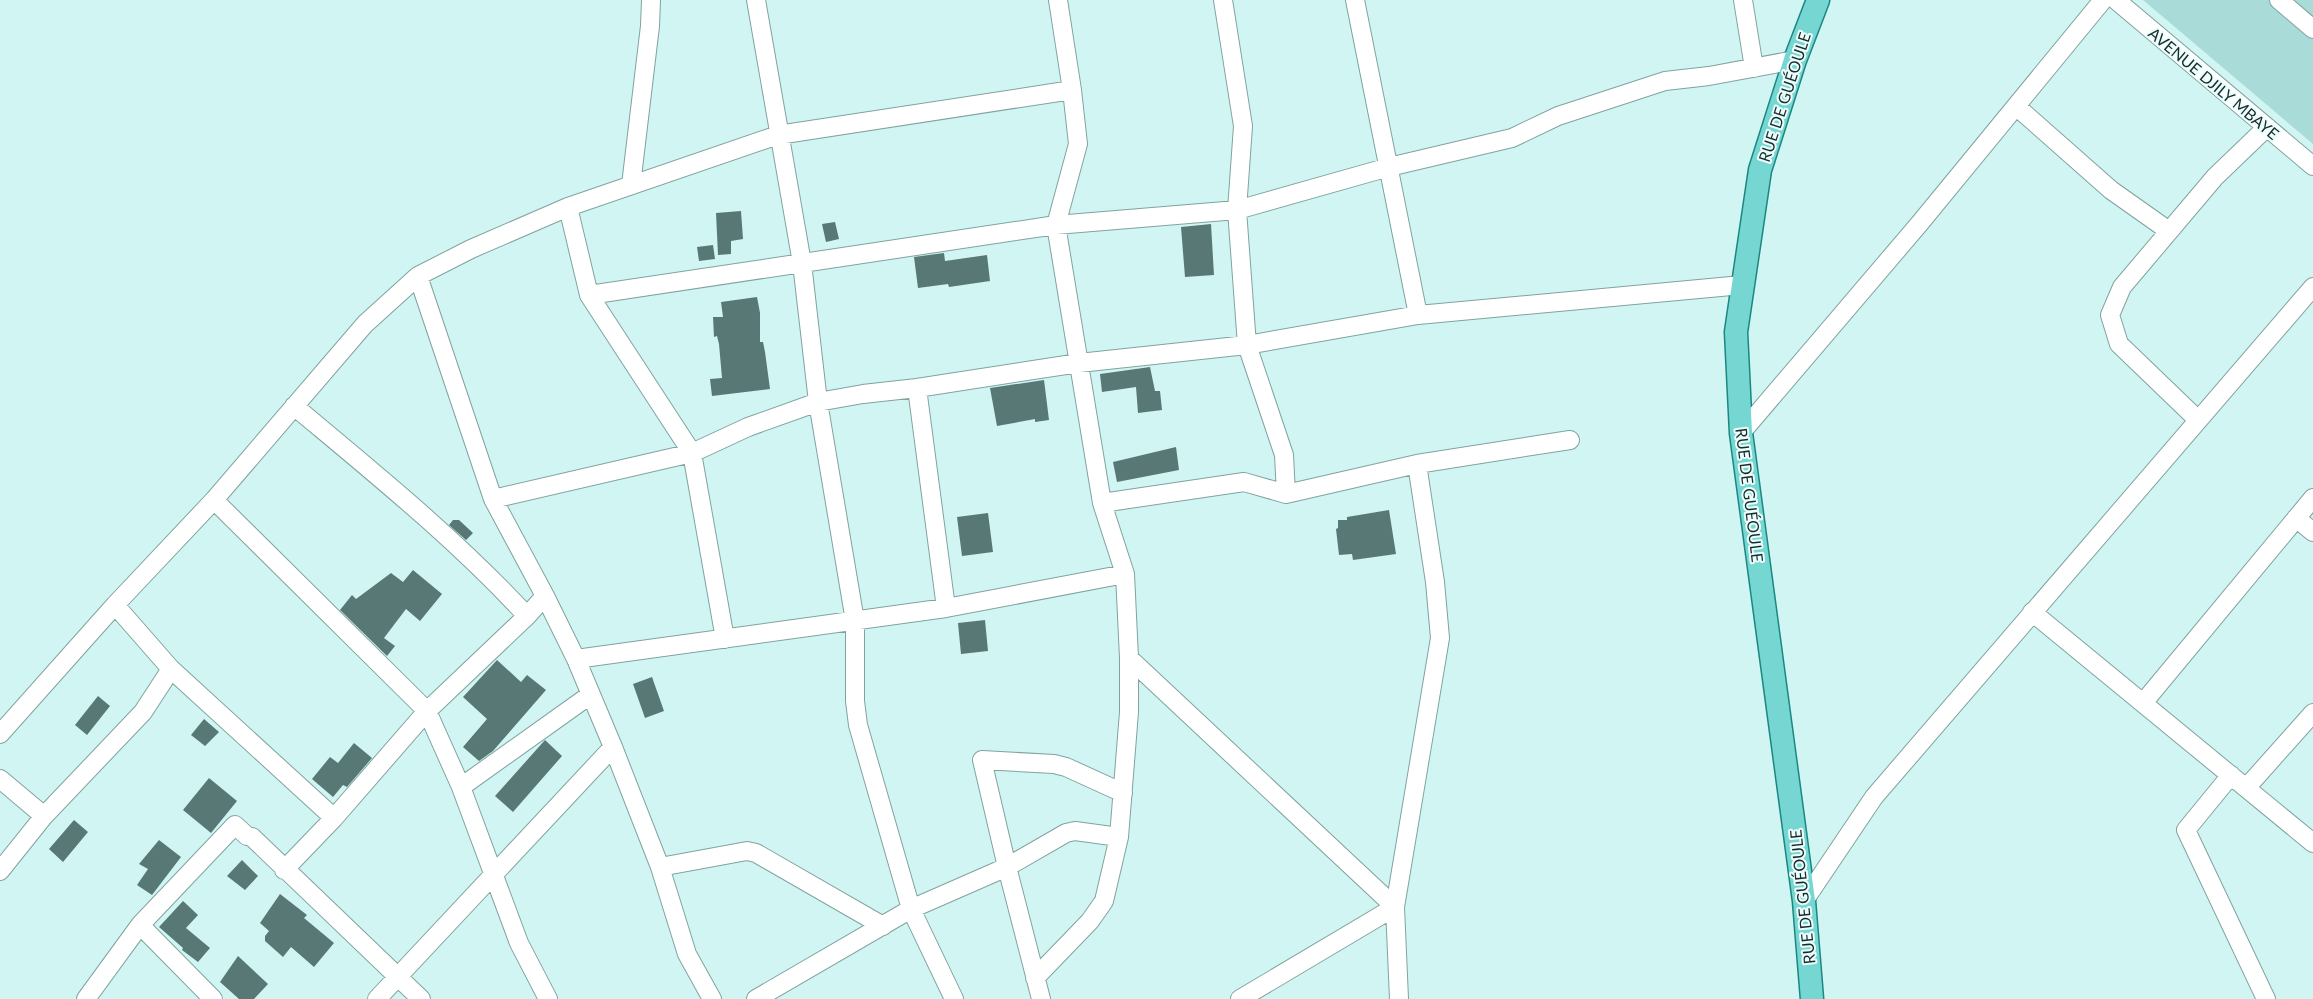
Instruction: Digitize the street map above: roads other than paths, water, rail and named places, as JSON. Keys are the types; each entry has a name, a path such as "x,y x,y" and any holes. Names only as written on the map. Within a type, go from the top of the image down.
{"main road":[{"name":"RUE DE GUÉOULE","path":"1812,999 1804,901 1741,433 1736,332 1760,170 1795,60 1818,0"}],"street":[{"path":"632,185 650,26 651,0"},
{"path":"756,0 802,263 818,402 855,621 855,700 858,725 911,909 954,999"},
{"path":"1035,978 1098,912 1104,901 1120,837 1129,712 1129,658 1125,574 1102,504 1056,225 1078,144 1058,0"},
{"path":"1223,0 1243,126 1237,210 1247,345 1284,455 1286,494"},
{"path":"1355,0 1418,315"},
{"path":"1743,0 1754,68"},
{"path":"1741,433 2017,107 2104,0"},
{"name":"AVENUE DJILY MBAYE","path":"2116,0 2313,166"},
{"path":"2278,0 2313,29"},
{"path":"589,295 1056,225 1237,210 1389,166 1512,138 1558,116 1665,81 1795,60"},
{"path":"0,734 115,605 214,500 365,324 418,276 471,249 568,206 778,134 1072,90"},
{"path":"2017,107 2111,190 2169,231"},
{"path":"2198,420 2119,344 2110,315 2122,287 2215,177 2267,127"},
{"path":"568,206 589,295 692,453 725,639"},
{"path":"418,276 493,499 576,659 613,746 660,867 687,954 712,999"},
{"path":"493,499 692,453 748,427 818,402 863,394 918,388 1079,363 1247,345 1418,315 1742,285"},
{"path":"1804,901 1874,797 2313,287"},
{"path":"918,388 946,608"},
{"path":"294,406 384,480 473,561 527,616"},
{"path":"1102,504 1244,482 1286,494 1417,464 1570,440"},
{"path":"1399,999 1396,907 1440,638 1435,582 1417,464"},
{"path":"2143,703 2313,498"},
{"path":"214,500 427,711 461,787 518,944 548,999"},
{"path":"2296,518 2313,532"},
{"path":"576,659 946,608 1125,574"},
{"path":"284,870 334,818 427,711 527,616 545,596"},
{"path":"115,605 171,669 334,818"},
{"path":"2032,612 2313,844"},
{"path":"1129,658 1396,907"},
{"path":"0,871 44,816 143,712 171,669"},
{"path":"461,787 590,695"},
{"path":"2247,788 2313,713"},
{"path":"377,999 613,746"},
{"path":"1041,999 1007,868 982,760 1054,764 1066,767 1123,793"},
{"path":"2231,775 2186,830 2266,999"},
{"path":"0,779 44,816"},
{"path":"86,999 140,925 235,825 252,837 284,870 421,999"},
{"path":"756,999 911,909 1007,868 1066,833 1075,831 1120,837"},
{"path":"660,867 747,851 756,853 883,926"},
{"path":"1240,999 1396,907"},
{"path":"140,925 213,999"}]}
